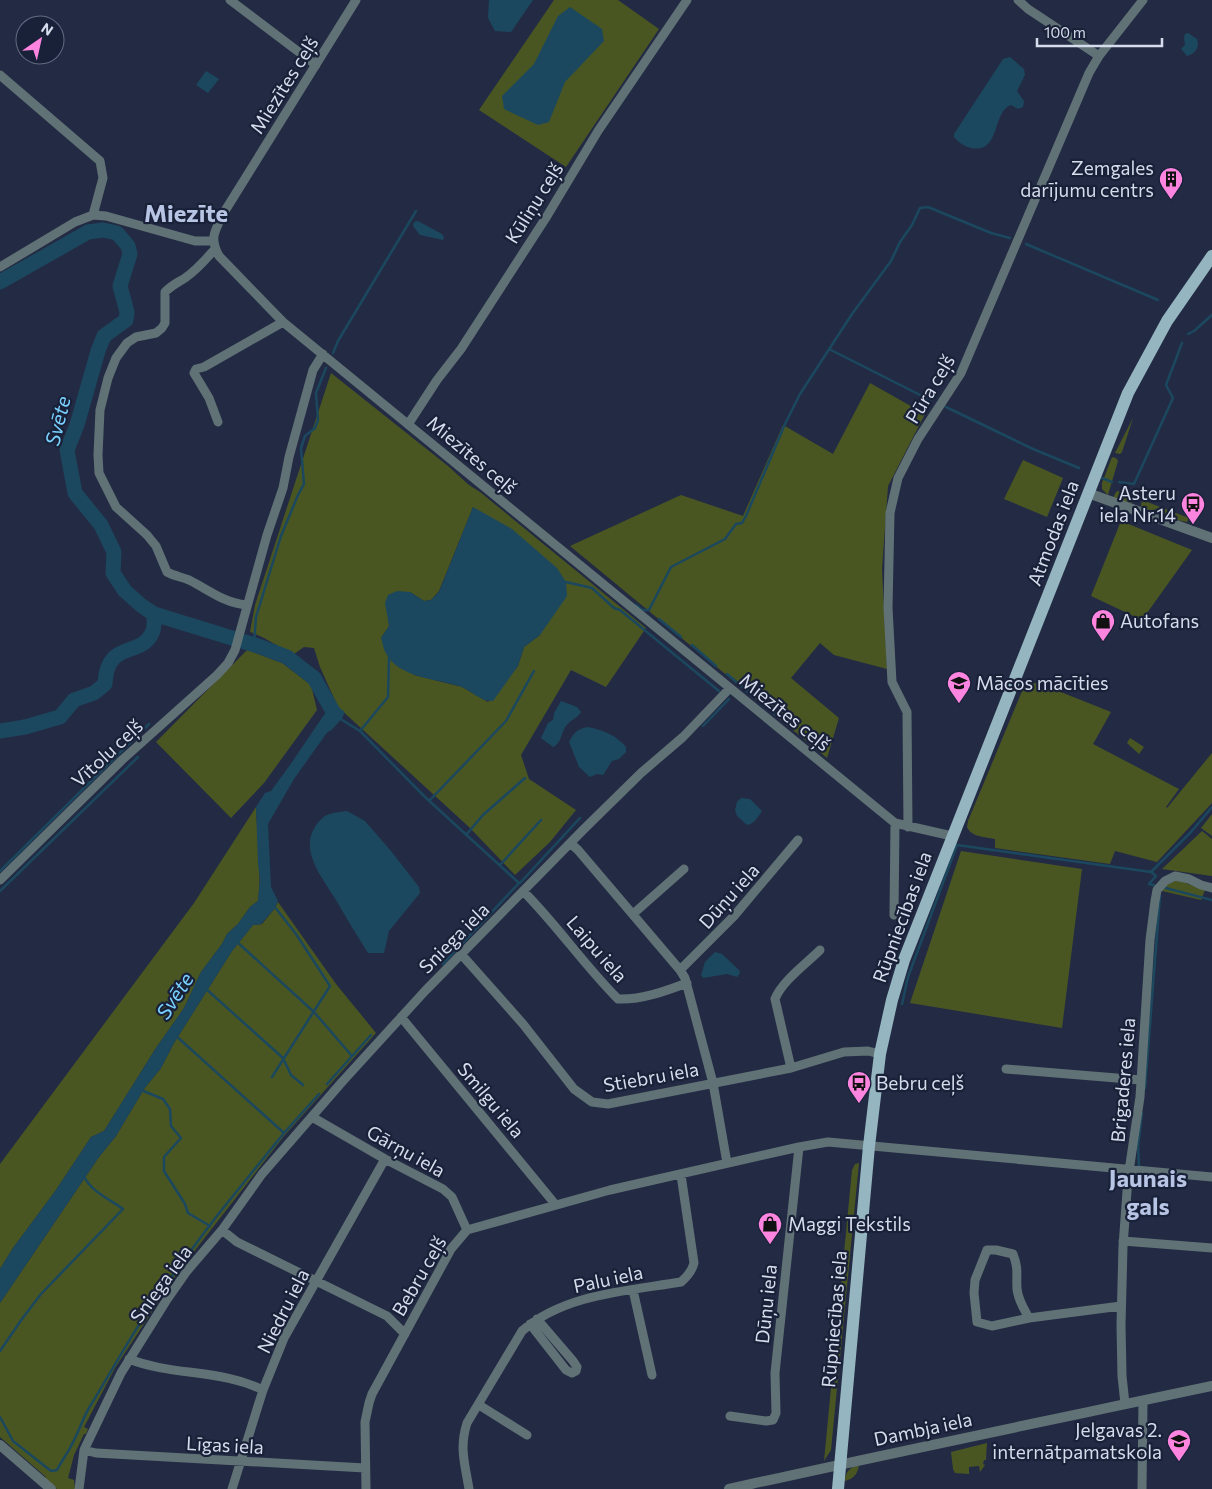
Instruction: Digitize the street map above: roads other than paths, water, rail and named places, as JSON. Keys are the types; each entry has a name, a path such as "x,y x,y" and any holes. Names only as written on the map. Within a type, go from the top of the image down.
{"main road":[{"name":"Atmodas iela","path":"952,836 1128,393 1167,321 1212,256"},
{"name":"Rūpniecības iela","path":"838,1489 869,1146 880,1054 892,1000 904,960 952,836"}],"street":[{"path":"230,0 316,65"},
{"name":"Miezītes ceļš","path":"356,0 223,214 214,235 214,245 219,256 283,322 409,423 895,823 952,836"},
{"name":"Kūliņu ceļš","path":"409,423 437,380 461,349 547,216 598,131 687,0"},
{"path":"1018,0 1028,9 1099,56"},
{"name":"Pūra ceļš","path":"908,827 907,712 892,682 888,608 890,513 898,478 918,439 961,373 1089,74 1099,56 1143,0"},
{"path":"0,74 100,161 103,178 93,215"},
{"path":"0,267 75,222 93,215 106,216 214,245 203,262 165,292 165,323 162,328 156,333 136,337 127,343 116,358 108,378 100,410 99,473 116,507 147,535 156,546 167,572 188,580 234,604 246,605 267,535 284,488 289,457 313,370 323,354"},
{"path":"218,422 209,398 194,373 196,369 204,367 283,322"},
{"path":"1088,493 1212,538"},
{"name":"Vītolu ceļš","path":"0,880 122,760 228,663 235,650 246,605"},
{"name":"Sniega iela","path":"80,1489 84,1450 116,1381 187,1271 222,1230 262,1174 425,990 570,843 641,773 683,737 730,688"},
{"path":"894,915 895,823"},
{"name":"Dūņu iela","path":"680,970 734,916 798,840"},
{"path":"570,843 680,970 687,983 713,1083 727,1163"},
{"path":"633,914 684,869"},
{"name":"Brigaderes iela","path":"1125,1404 1122,1376 1121,1306 1123,1241 1140,1097 1154,901 1156,890 1164,881 1175,876 1180,876 1212,888"},
{"name":"Laipu iela","path":"523,891 543,911 618,999 646,995 687,983"},
{"path":"791,1068 775,999 783,985 820,950"},
{"name":"Stiebru iela","path":"461,954 523,1024 574,1089 592,1102 608,1104 791,1068 844,1052 880,1054"},
{"name":"Smilgu iela","path":"401,1017 555,1204"},
{"path":"1006,1070 1141,1080"},
{"name":"Gārņu iela","path":"312,1117 385,1159 443,1189 452,1197 467,1230"},
{"name":"Bebru ceļš","path":"366,1489 365,1422 369,1403 451,1249 467,1230 610,1190 828,1142 1212,1177"},
{"name":"Dūņu iela","path":"730,1416 766,1421 773,1420 776,1413 775,1373 799,1147"},
{"name":"Niedru iela","path":"232,1489 263,1390 284,1338 385,1159"},
{"name":"Palu iela","path":"469,1489 462,1441 467,1423 522,1332 534,1322 561,1306 605,1294 681,1282 692,1270 694,1262 681,1175"},
{"path":"222,1230 237,1242 387,1316 405,1334"},
{"path":"1123,1241 1212,1248"},
{"path":"1029,1318 1017,1289 1018,1271 1013,1254 987,1250 975,1280 974,1293 977,1322 992,1326 1029,1318 1121,1306"},
{"path":"633,1290 652,1375"},
{"path":"534,1322 573,1361 577,1367 576,1371 572,1373 566,1370 534,1322"},
{"path":"129,1359 228,1378 263,1390"},
{"name":"Dambja iela","path":"729,1489 839,1464 1212,1386"},
{"path":"1142,1489 1143,1401"},
{"path":"479,1405 527,1435"},
{"path":"0,1445 51,1489"},
{"name":"Līgas iela","path":"84,1450 96,1453 365,1468"}],"water":[{"path":"489,0 533,0 511,32 495,31 488,18"},
{"path":"570,7 602,29 604,41 565,82 549,122 538,125 504,109 502,96 534,64 558,16"},
{"path":"1188,33 1197,39 1198,45 1194,52 1187,56 1181,49 1185,45 1185,34"},
{"path":"1010,57 1024,69 1025,75 1017,91 1024,101 1023,107 1018,109 1011,105 1005,109 992,139 987,145 981,148 971,148 964,145 954,137 954,134 1003,59"},
{"path":"206,71 219,79 208,93 196,85"},
{"path":"418,221 442,234 443,240 420,235 413,226 414,222"},
{"path":"473,507 512,529 557,568 566,582 567,596 540,635 524,647 518,666 493,701 481,698 462,687 409,673 399,668 385,651 381,638 389,626 385,603 388,595 397,591 410,592 424,601 431,600 439,592"},
{"path":"561,701 577,707 581,712 566,726 556,746 553,747 541,738 548,723 553,720 554,713"},
{"path":"332,706 338,707 345,712 342,718 326,734 294,779 268,824 271,887 278,901 275,908 261,924 253,925 232,951 174,1043 161,1068 144,1089 116,1136 99,1157 0,1303 0,1269 13,1248 56,1190 91,1137 104,1131 156,1048 184,1008 201,972 222,944 227,934 238,924 250,907 258,901 260,879 256,807 265,793 271,791 328,709"},
{"path":"587,727 609,734 626,747 626,752 619,759 612,761 603,775 597,774 590,777 579,767 569,742 576,732"},
{"path":"741,798 750,799 762,811 756,820 747,825 737,816 735,810 737,802"},
{"path":"347,811 365,821 419,887 420,893 389,931 384,953 368,953 320,874 311,855 311,836 318,822 328,814"},
{"path":"715,952 722,954 739,970 740,973 737,977 727,974 703,978 701,975 705,962"}],"waterway":[{"path":"636,605 642,610 649,610 671,567 725,539 736,524 742,523 800,394 852,314 891,261 920,208 928,207 991,233 1010,238"},
{"path":"333,353 338,341 416,211"},
{"name":"Svēte","path":"0,282 88,232 103,230 117,233 128,246 130,254 120,286 127,312 126,320 104,336 77,425 67,450 75,493 101,525 114,552 113,573 125,591 154,614 153,631 147,641 118,655 107,670 105,684 94,693 74,700 60,717 25,727 0,731"},
{"path":"1026,244 1158,300"},
{"path":"1188,334 1212,315"},
{"path":"1119,482 1134,484 1173,398 1166,385 1182,343"},
{"path":"829,349 930,400"},
{"path":"254,644 256,617 281,536 304,484 301,448 305,436 315,428 318,420 316,393 326,368"},
{"path":"946,407 1033,449 1079,468"},
{"path":"1102,478 1112,482"},
{"path":"566,582 592,588 614,608 620,610 719,691"},
{"path":"154,614 261,647 287,657 314,678 335,715 327,724"},
{"path":"659,619 681,637"},
{"path":"692,645 716,666"},
{"path":"360,731 388,697 389,658"},
{"path":"429,801 506,721 534,671"},
{"path":"727,674 752,695"},
{"path":"703,726 729,699"},
{"path":"763,704 776,715"},
{"path":"339,718 360,731 425,797 519,883 443,964"},
{"path":"0,871 149,724"},
{"path":"0,891 138,757"},
{"path":"466,835 483,815 525,778"},
{"path":"902,1004 908,977 957,845 1151,872 1191,832 1212,807"},
{"path":"520,883 580,818"},
{"path":"500,865 541,820"},
{"path":"1151,872 1156,876 1149,884 1157,886"},
{"path":"1162,887 1212,900"},
{"path":"1145,1088 1160,896"},
{"path":"272,1077 330,986 296,934 274,906"},
{"path":"236,941 314,1012 352,1056"},
{"path":"205,988 283,1058 291,1075 303,1085"},
{"path":"175,1035 284,1133"},
{"path":"327,1084 371,1035"},
{"path":"141,1090 163,1099 170,1109 171,1126 181,1138 164,1157 164,1171 185,1204 188,1213 210,1226"},
{"path":"183,1261 284,1133 319,1094"},
{"path":"1139,1166 1138,1146 1142,1113"},
{"path":"0,1351 41,1294 123,1209 96,1191 84,1176"},
{"path":"0,1417 13,1441 51,1471 57,1470 84,1417 120,1356 152,1304 176,1271"}],"place":[{"name":"Zemgales darījumu centrs","path":"1171,200"},
{"name":"Asteru iela Nr.14","path":"1193,525"},
{"name":"Autofans","path":"1103,642"},
{"name":"Mācos mācīties","path":"959,704"},
{"name":"Bebru ceļš","path":"859,1104"},
{"name":"Maggi Tekstils","path":"770,1245"},
{"name":"Jelgavas 2. internātpamatskola","path":"1179,1462"}],"district":[{"name":"Miezīte","path":"186,214"},
{"name":"Jaunais gals","path":"1148,1193"}]}
